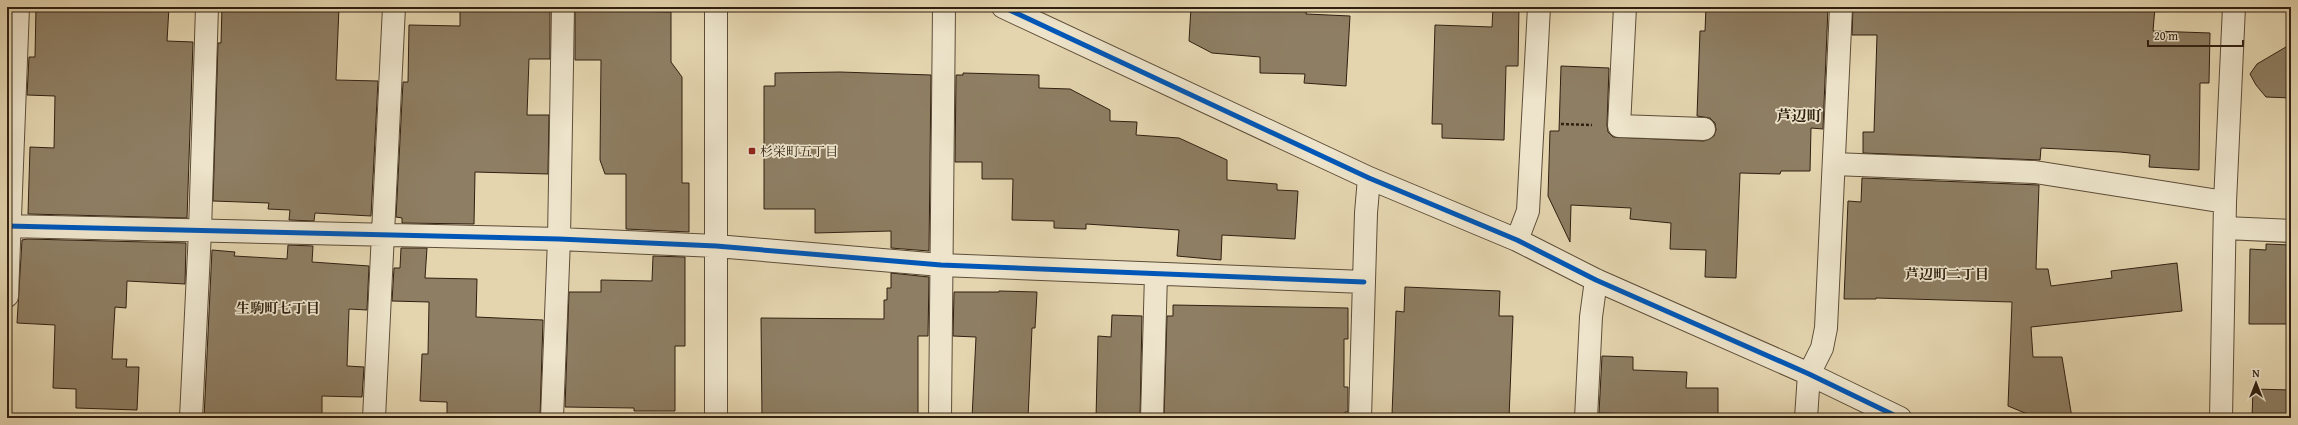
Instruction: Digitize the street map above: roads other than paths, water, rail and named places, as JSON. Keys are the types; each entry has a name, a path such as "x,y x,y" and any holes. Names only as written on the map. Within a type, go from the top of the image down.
{"street":[{"path":"7,296 12,41 18,7"},
{"path":"191,418 200,231 207,7"},
{"path":"374,418 394,7"},
{"path":"552,418 559,239 563,7"},
{"path":"716,7 716,418"},
{"path":"940,418 944,7"},
{"path":"1003,7 1370,178 1517,240 1596,280 1809,374 1900,418"},
{"path":"1517,240 1528,211 1539,7"},
{"path":"1625,7 1619,126 1704,130"},
{"path":"1806,418 1809,374 1822,348 1826,328 1841,7"},
{"path":"2221,418 2225,202 2234,7"},
{"path":"1834,164 2035,172 2225,202"},
{"path":"1360,418 1366,212 1370,178"},
{"path":"9,226 559,239 716,246 941,265 1364,282"},
{"path":"2225,228 2291,231"},
{"path":"1152,418 1156,274"},
{"path":"1586,418 1592,317 1596,280"}],"place":[{"name":"杉栄町五丁目","path":"752,151"}],"district":[{"name":"芦辺町","path":"1799,116"},
{"name":"芦辺町二丁目","path":"1947,274"},
{"name":"生駒町七丁目","path":"278,308"}]}
